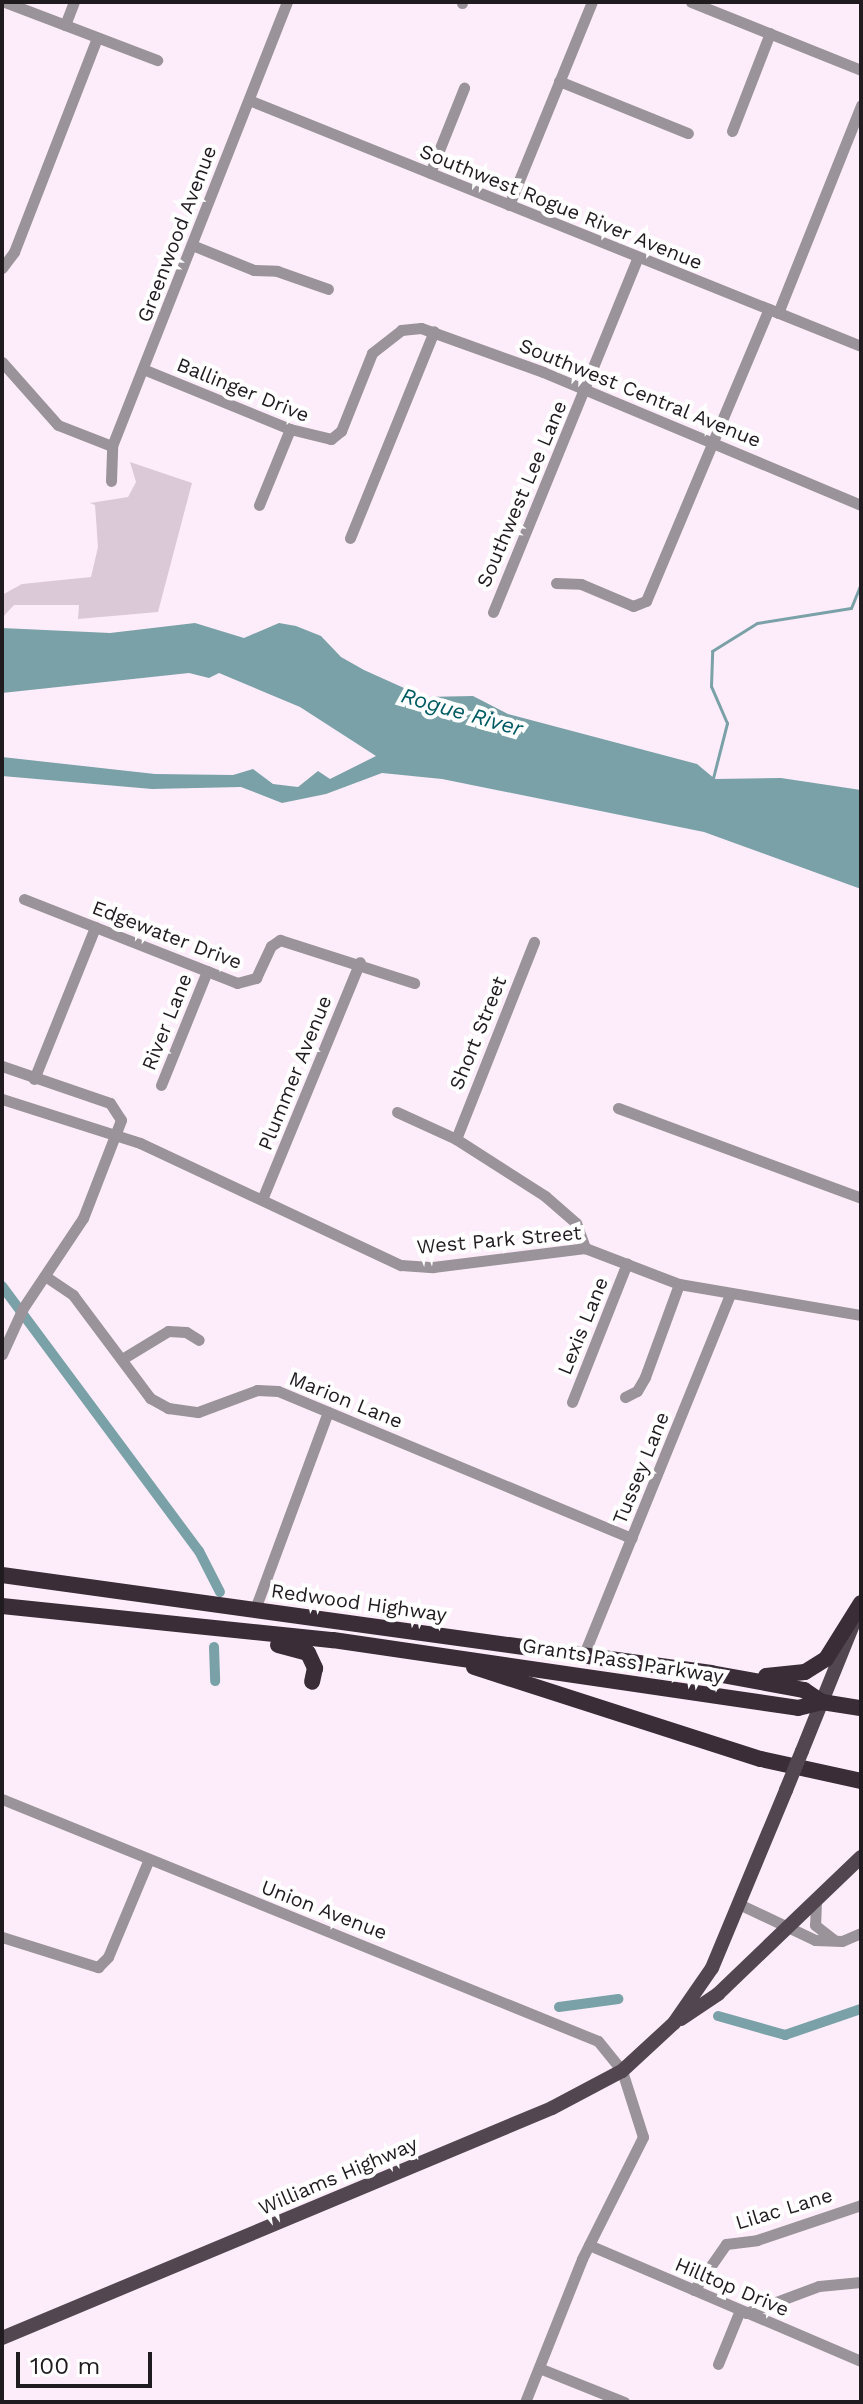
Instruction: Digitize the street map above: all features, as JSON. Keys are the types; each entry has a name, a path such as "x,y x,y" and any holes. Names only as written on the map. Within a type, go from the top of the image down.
{"highway":[{"name":"Redwood Highway","path":"2,1575 711,1673"},
{"path":"711,1673 781,1677 805,1672 826,1659 861,1603"},
{"name":"Redwood Highway","path":"2,1606 418,1652"},
{"path":"147,1623 196,1636 296,1647 308,1653 315,1668 312,1682"},
{"path":"418,1652 761,1759 861,1781"},
{"name":"Grants Pass Parkway","path":"418,1652 798,1708 822,1702 861,1708"},
{"name":"Grants Pass Parkway","path":"711,1673 804,1690 822,1702"}],"main road":[{"name":"Williams Highway","path":"674,2023 712,1968 741,1905 861,1603"},
{"name":"Williams Highway","path":"2,2338 552,2108 622,2071 674,2023 718,1994 782,1929 861,1857"}],"street":[{"path":"5,2 157,60"},
{"path":"65,25 74,2"},
{"name":"Greenwood Avenue","path":"111,481 112,446 287,2"},
{"path":"509,205 592,2"},
{"path":"691,2 861,70"},
{"path":"732,131 770,33"},
{"path":"4,267 97,38"},
{"path":"559,81 688,133"},
{"path":"430,173 464,88"},
{"name":"Southwest Rogue River Avenue","path":"249,100 861,346"},
{"path":"556,583 581,584 642,605 774,311 861,105"},
{"path":"192,245 254,270 277,271 328,289"},
{"name":"Southwest Lee Lane","path":"493,612 638,257"},
{"name":"Southwest Central Avenue","path":"331,439 341,431 372,353 401,330 434,331 585,389 861,505"},
{"path":"350,538 434,331"},
{"path":"2,362 58,425 112,446"},
{"name":"Ballinger Drive","path":"143,369 290,429 331,439"},
{"path":"259,505 290,429"},
{"name":"Edgewater Drive","path":"24,899 207,971 250,983 280,940 360,962 414,983"},
{"path":"34,1079 95,927"},
{"name":"Short Street","path":"456,1139 534,942"},
{"name":"Plummer Avenue","path":"263,1197 360,962"},
{"name":"River Lane","path":"161,1085 207,971"},
{"path":"2,1066 110,1103 121,1120 83,1218 45,1276 2,1354"},
{"name":"West Park Street","path":"2,1099 117,1134 263,1197 408,1267 585,1248 679,1284 861,1315"},
{"path":"618,1108 861,1198"},
{"path":"397,1112 456,1139 565,1212 576,1223 585,1248"},
{"name":"Lexis Lane","path":"572,1402 627,1263"},
{"name":"Marion Lane","path":"45,1276 73,1295 150,1398 177,1410 198,1412 269,1389 632,1538"},
{"path":"625,1397 637,1391 645,1377 679,1284"},
{"name":"Tussey Lane","path":"584,1654 730,1295"},
{"path":"122,1359 168,1331 186,1332 199,1340"},
{"path":"255,1609 328,1412"},
{"name":"Union Avenue","path":"2,1799 571,2027 598,2041 622,2071"},
{"path":"2,1937 88,1966 103,1964 149,1859"},
{"path":"818,1895 813,1919 819,1931 834,1941"},
{"path":"741,1905 782,1929 815,1940 834,1941 861,1933"},
{"path":"525,2402 589,2245 643,2137 622,2071"},
{"name":"Lilac Lane","path":"694,2290 726,2244 757,2240 861,2205"},
{"name":"Hilltop Drive","path":"589,2245 861,2361"},
{"path":"718,2364 743,2312 819,2286 861,2282"},
{"path":"539,2368 624,2402"}],"shaded area":[{"path":"130,462 192,483 158,612 78,619 79,605 14,605 2,618 2,595 22,584 91,577 98,547 95,505 90,503 128,497 136,482"}],"water":[{"name":"Rogue River","path":"195,623 244,638 279,623 296,626 321,636 341,657 364,670 424,697 473,696 508,714 697,764 715,779 781,778 861,790 861,889 704,832 442,779 382,773 326,794 282,803 241,787 152,789 2,776 2,757 155,774 233,775 253,769 273,784 298,787 318,771 330,779 376,756 300,707 219,673 209,678 189,673 2,693 2,628 110,633"}],"waterway":[{"path":"713,778 727,723 711,686 712,651 757,623 851,608 861,583"},
{"path":"2,1286 199,1551 220,1592"},
{"path":"214,1647 215,1681"},
{"path":"559,2007 618,1999"},
{"path":"718,2016 785,2035 861,2009"}]}
